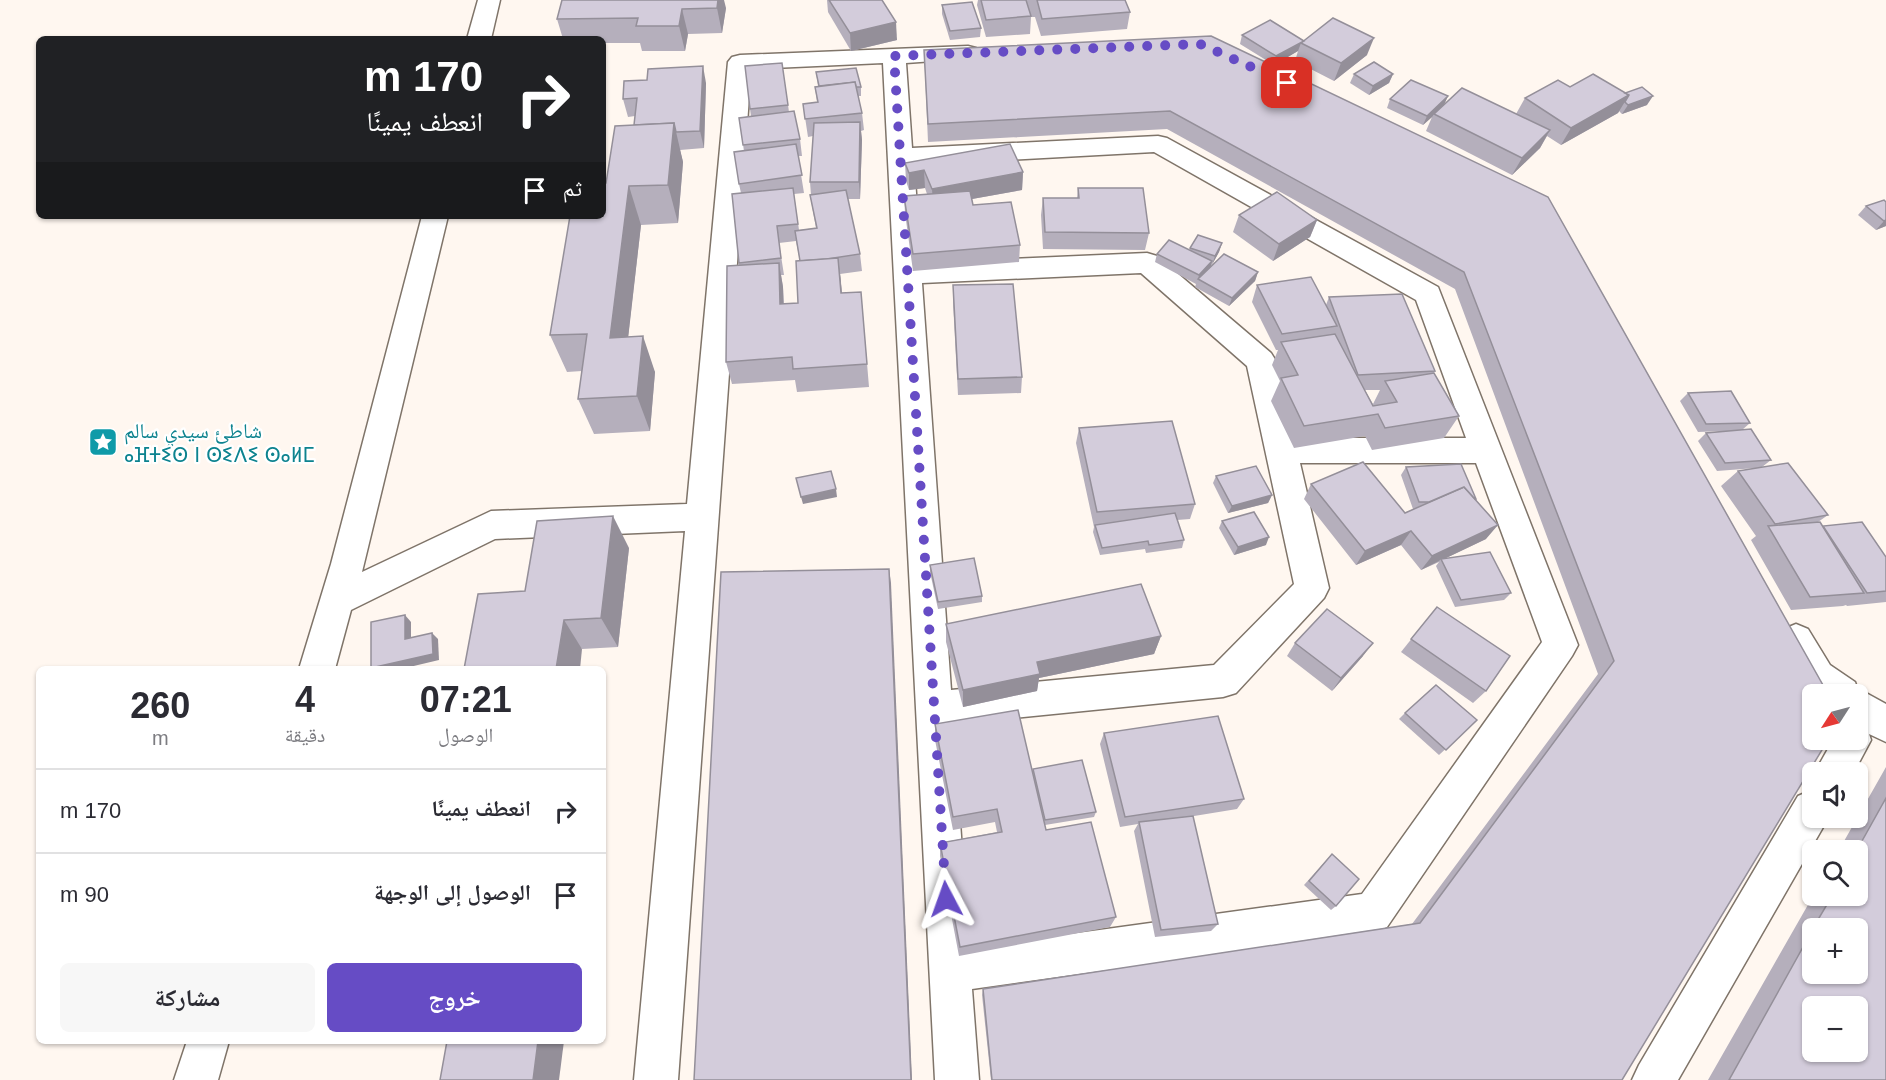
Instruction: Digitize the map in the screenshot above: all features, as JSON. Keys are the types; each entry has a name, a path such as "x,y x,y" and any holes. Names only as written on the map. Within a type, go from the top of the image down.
{"street":[{"path":"480,36 489,0"},
{"path":"656,1080 740,62 988,53"},
{"path":"894,56 957,1080"},
{"path":"900,156 1158,144 1428,294 1560,645 1373,913 951,971"},
{"path":"318,666 337,601 434,219"},
{"path":"907,274 1147,263 1261,361 1312,588 1223,681 934,709"},
{"path":"1282,451 1487,450"},
{"path":"337,601 491,525 702,517"},
{"path":"1782,615 1817,677 1825,684"},
{"path":"1654,1080 1802,827"},
{"path":"196,1080 207,1044"}],"building":[{"path":"562,0 718,0 717,8 682,9 679,26 636,26 638,18 557,19"},
{"path":"829,0 882,0 896,22 850,33"},
{"path":"981,0 1026,0 1031,16 986,20"},
{"path":"1037,0 1125,0 1130,12 1042,19"},
{"path":"972,2 981,28 950,31 942,5"},
{"path":"1333,18 1374,38 1341,63 1301,43"},
{"path":"1270,20 1304,41 1276,56 1242,35"},
{"path":"1211,36 1548,197 1822,684 1802,684 1802,750 1822,750 1815,762 1802,762 1802,783 1622,1080 992,1080 983,989 1420,923 1614,661 1464,272 1170,111 928,124 924,50"},
{"path":"1374,62 1393,74 1373,86 1354,74"},
{"path":"782,63 788,105 750,109 745,66"},
{"path":"703,66 700,131 676,132 674,123 634,125 637,98 623,99 624,81 647,80 648,69"},
{"path":"856,68 861,87 856,87 855,82 819,86 816,72"},
{"path":"1593,74 1629,95 1571,128 1525,98 1558,80 1570,87"},
{"path":"1411,80 1448,96 1427,116 1390,99"},
{"path":"855,82 862,113 805,119 803,104 818,102 815,87"},
{"path":"1642,87 1653,96 1628,105 1625,102 1629,95 1625,93"},
{"path":"1462,88 1550,130 1522,158 1434,114"},
{"path":"794,111 800,139 743,145 739,118"},
{"path":"860,122 859,182 810,182 814,123"},
{"path":"674,123 668,185 629,186 610,338 643,336 637,396 578,399 587,334 550,335 569,219 606,219 606,183 615,126"},
{"path":"796,144 802,175 739,184 734,152"},
{"path":"1010,144 1023,172 932,189 924,170 909,173 905,163"},
{"path":"793,188 798,224 777,226 781,258 739,263 732,194"},
{"path":"1078,188 1143,188 1149,233 1045,232 1043,198 1079,198"},
{"path":"846,190 860,254 800,261 795,231 817,228 810,195"},
{"path":"970,191 973,205 1011,202 1020,245 913,254 904,196"},
{"path":"1277,192 1317,220 1279,244 1239,215"},
{"path":"1884,200 1886,220 1884,221 1866,206"},
{"path":"1198,235 1222,243 1215,256 1190,248"},
{"path":"1169,240 1212,261 1199,275 1157,254"},
{"path":"1224,254 1258,272 1232,298 1198,279"},
{"path":"838,258 841,293 861,292 867,364 793,369 792,357 726,362 727,266 779,263 780,304 798,303 796,261"},
{"path":"1311,277 1337,326 1282,334 1257,285"},
{"path":"1013,284 1022,377 958,379 953,285"},
{"path":"1402,294 1435,371 1358,375 1329,297"},
{"path":"1335,334 1373,406 1397,402 1385,381 1434,373 1459,416 1385,428 1378,414 1304,426 1281,378 1298,375 1281,342"},
{"path":"1731,391 1750,423 1706,424 1688,393"},
{"path":"1172,421 1195,504 1097,512 1079,428"},
{"path":"1751,429 1771,460 1725,463 1706,433"},
{"path":"1363,462 1405,513 1464,487 1498,525 1432,556 1411,531 1365,551 1311,484"},
{"path":"1788,463 1828,515 1775,524 1738,471"},
{"path":"1461,464 1476,499 1464,487 1429,502 1419,502 1406,467"},
{"path":"1256,466 1272,495 1232,506 1216,476"},
{"path":"831,471 836,489 801,497 796,478"},
{"path":"1254,512 1269,537 1238,547 1222,521"},
{"path":"1175,513 1184,540 1149,545 1148,541 1102,548 1095,525"},
{"path":"613,516 601,618 564,620 556,666 465,666 478,594 525,591 537,521"},
{"path":"1820,522 1864,593 1810,597 1768,526"},
{"path":"1862,522 1886,557 1886,591 1867,593 1823,526"},
{"path":"1490,552 1511,593 1461,600 1441,559"},
{"path":"974,558 982,596 938,602 930,565"},
{"path":"889,569 911,1080 694,1080 721,572"},
{"path":"1141,584 1161,636 1037,662 1040,674 963,690 946,624"},
{"path":"1437,607 1510,656 1486,691 1411,639"},
{"path":"1327,609 1373,643 1341,678 1295,643"},
{"path":"405,615 405,639 432,633 433,654 371,666 371,622"},
{"path":"1436,685 1477,720 1446,750 1405,713"},
{"path":"1018,710 1046,830 1091,822 1116,917 960,947 940,843 1002,832 997,809 953,817 935,724"},
{"path":"1218,716 1244,799 1125,817 1104,733"},
{"path":"1082,760 1096,812 1045,820 1033,769"},
{"path":"1886,798 1886,1080 1729,1080 1802,949 1802,984 1868,984 1868,918 1819,918 1826,906 1868,906 1868,840 1863,840"},
{"path":"1193,816 1218,924 1161,930 1139,822"},
{"path":"1332,854 1359,879 1336,906 1309,881"},
{"path":"446,1044 538,1044 533,1080 440,1080"}],"place":[{"name":"شاطئ سيدي سالم ⴰⴼⵜⵉⵙ ⵏ ⵙⵉⴷⵉ ⵙⴰⵍⵎ","path":"103,442"}],"route":[{"path":"946,899 894,56 1200,44 1287,83"}]}
